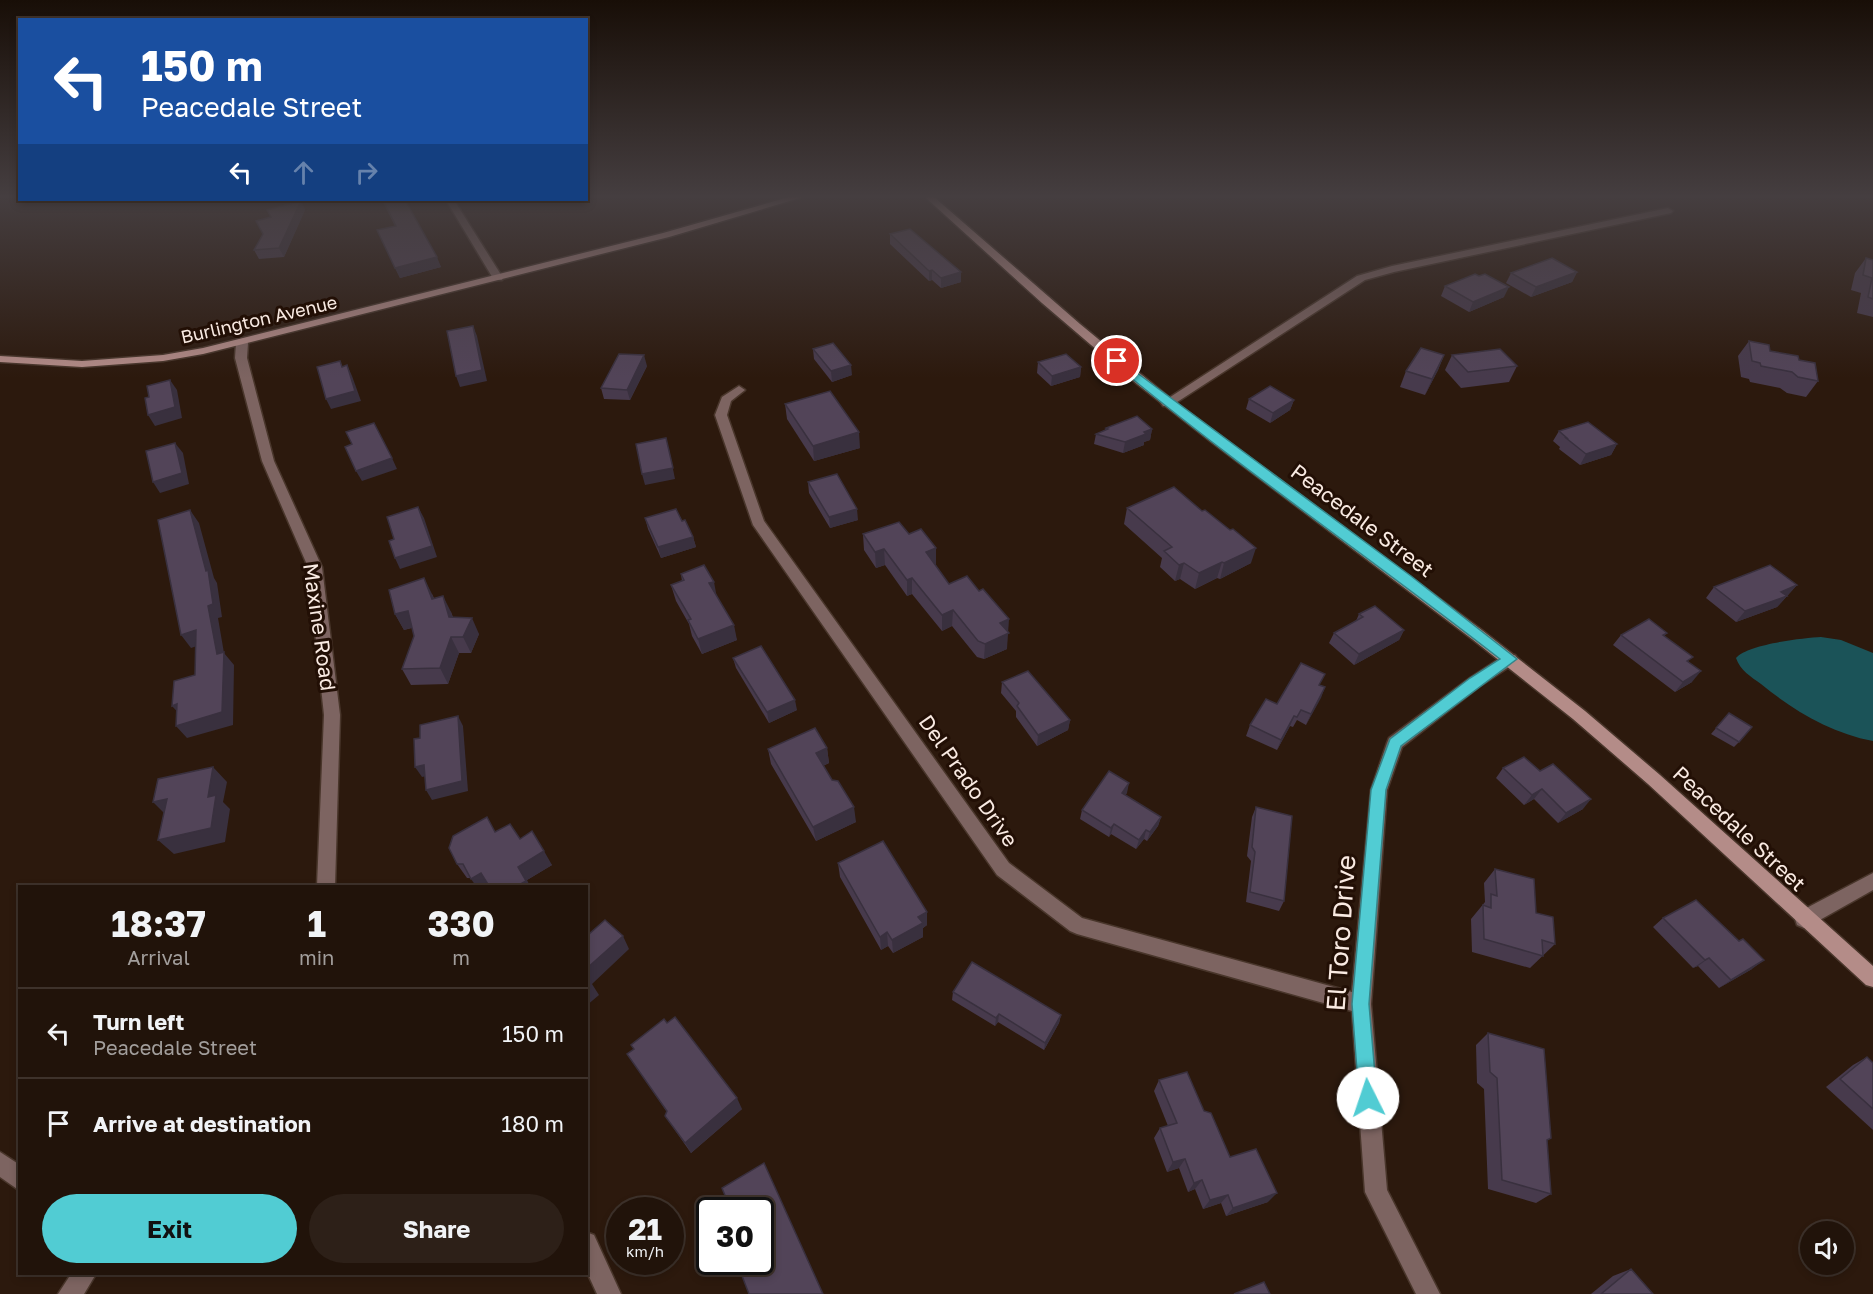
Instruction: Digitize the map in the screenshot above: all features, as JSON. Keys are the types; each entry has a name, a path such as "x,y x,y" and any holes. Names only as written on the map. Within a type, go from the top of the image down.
{"main road":[{"name":"Burlington Avenue","path":"0,359 82,364 163,358 242,343 579,257"},
{"name":"Peacedale Street","path":"997,257 1167,403 1407,579 1510,659 1656,781 1804,919 1873,978"}],"street":[{"path":"485,257 498,278"},
{"path":"1167,403 1361,278 1447,257"},
{"name":"Maxine Road","path":"242,343 241,358 268,461 315,567 332,715 326,885"},
{"name":"Del Prado Drive","path":"739,390 728,396 722,405 721,415 758,522 1003,869 1077,925 1360,1004"},
{"name":"El Toro Drive","path":"1428,1294 1376,1192 1360,1004 1378,790 1395,743 1475,682 1510,659"},
{"path":"1804,919 1873,881"},
{"path":"0,1163 18,1178"},
{"path":"588,1247 609,1294"},
{"path":"70,1294 85,1275"}],"water":[{"path":"1821,637 1841,640 1873,653 1873,741 1842,733 1800,712 1750,676 1736,658 1742,653 1763,645"}],"building":[{"path":"390,257 436,257 395,268"},
{"path":"915,257 944,257 961,272 941,278 932,270 929,271"},
{"path":"1552,258 1577,272 1536,287 1511,273"},
{"path":"1866,258 1873,260 1873,299 1868,297 1872,278 1863,275"},
{"path":"1475,274 1479,276 1485,274 1509,287 1473,302 1445,286"},
{"path":"473,326 482,370 456,376 447,331"},
{"path":"1749,341 1769,345 1770,351 1798,356 1799,360 1815,363 1818,381 1798,377 1792,372 1761,366 1760,363 1752,361"},
{"path":"833,343 851,365 831,371 813,349"},
{"path":"1421,348 1444,355 1432,379 1406,371"},
{"path":"1500,349 1517,366 1468,372 1452,355"},
{"path":"619,354 644,355 627,390 601,388"},
{"path":"1066,354 1081,367 1052,376 1038,362"},
{"path":"340,361 342,367 347,365 355,391 326,399 317,367"},
{"path":"170,380 175,407 148,415 145,398 149,397 147,386"},
{"path":"1270,386 1294,400 1273,413 1249,399"},
{"path":"830,391 859,432 813,446 785,404"},
{"path":"1137,416 1152,429 1144,432 1146,434 1125,442 1096,434 1108,429 1106,428"},
{"path":"1588,422 1617,444 1586,454 1559,431"},
{"path":"374,423 392,458 356,471 345,447 352,444 346,432"},
{"path":"666,438 673,468 642,474 636,444"},
{"path":"175,443 182,473 153,482 146,451"},
{"path":"837,474 857,509 829,517 808,482"},
{"path":"1174,487 1202,511 1205,510 1230,530 1233,529 1256,548 1199,573 1184,563 1179,565 1164,551 1172,547 1127,508"},
{"path":"418,507 432,546 395,558 389,541 394,539 387,517"},
{"path":"676,509 682,521 685,520 693,537 658,547 645,518"},
{"path":"190,510 206,571 208,570 213,604 208,606 217,654 224,652 222,712 176,726 177,704 172,706 174,681 195,675 196,630 181,635 158,520"},
{"path":"899,522 909,534 921,529 936,548 926,552 949,584 967,576 979,591 983,589 1009,619 1000,623 1009,633 985,644 978,641 953,610 942,615 912,578 907,580 884,549 875,552 863,534"},
{"path":"704,565 714,582 709,583 734,625 698,639 688,620 691,619 671,585 684,580 681,574"},
{"path":"1770,565 1797,585 1781,592 1787,596 1745,611 1714,587"},
{"path":"424,578 432,599 443,596 449,617 472,618 463,637 451,637 440,668 402,669 414,636 408,611 395,614 389,590"},
{"path":"1375,606 1404,630 1359,654 1334,633 1363,617 1359,614"},
{"path":"1649,619 1667,633 1663,635 1693,657 1687,661 1701,671 1683,682 1621,635"},
{"path":"761,646 795,700 767,712 733,658"},
{"path":"1301,663 1325,674 1319,685 1325,687 1311,714 1301,710 1297,717 1294,716 1281,740 1250,725 1266,699 1277,704"},
{"path":"1028,671 1070,720 1038,735 1017,706 1019,703 1002,682"},
{"path":"1729,713 1752,727 1739,742 1716,728"},
{"path":"458,716 462,781 426,790 424,765 415,767 414,739 420,738 420,725"},
{"path":"815,728 827,748 816,753 832,780 838,781 854,807 813,827 768,749"},
{"path":"1524,757 1540,771 1553,764 1591,799 1566,813 1542,789 1532,795 1503,768"},
{"path":"213,767 208,797 216,795 211,828 158,840 167,799 153,802 158,779"},
{"path":"1109,771 1129,783 1122,793 1161,817 1150,832 1146,830 1139,840 1114,824 1111,828 1082,810"},
{"path":"1256,807 1292,816 1284,901 1250,892 1255,852 1252,847"},
{"path":"487,817 495,832 510,824 520,839 532,831 544,851 518,867 526,881 519,885 488,885 481,873 471,879 463,864 457,864 449,848 453,836"},
{"path":"883,841 927,912 918,917 923,923 892,940 887,932 880,937 838,863"},
{"path":"1495,869 1534,879 1536,913 1553,917 1555,944 1542,940 1543,956 1484,939 1483,905 1491,908 1491,894 1497,896"},
{"path":"1696,900 1739,941 1743,939 1764,960 1731,980 1709,958 1705,960 1663,918"},
{"path":"605,920 623,936 588,967 589,934"},
{"path":"972,962 1061,1015 1045,1043 999,1014 996,1018 953,992"},
{"path":"675,1017 737,1098 685,1143 665,1116 667,1111 627,1054 634,1049 631,1045 664,1019 667,1023"},
{"path":"1488,1033 1544,1049 1551,1138 1547,1140 1551,1194 1502,1180 1497,1078 1490,1072"},
{"path":"1867,1057 1873,1063 1873,1109 1840,1079"},
{"path":"1187,1072 1204,1111 1211,1113 1230,1157 1256,1149 1277,1193 1233,1208 1228,1195 1210,1200 1202,1180 1194,1183 1185,1159 1173,1162 1160,1128 1177,1123 1159,1080"},
{"path":"764,1163 823,1294 749,1294 742,1275 774,1275 774,1197 726,1197 722,1188"},
{"path":"1631,1269 1653,1294 1601,1294"},
{"path":"1264,1282 1270,1294 1234,1294"}],"route":[{"path":"1117,361 1167,403 1407,579 1510,659 1475,682 1395,743 1378,790 1360,1004 1368,1098"}]}
